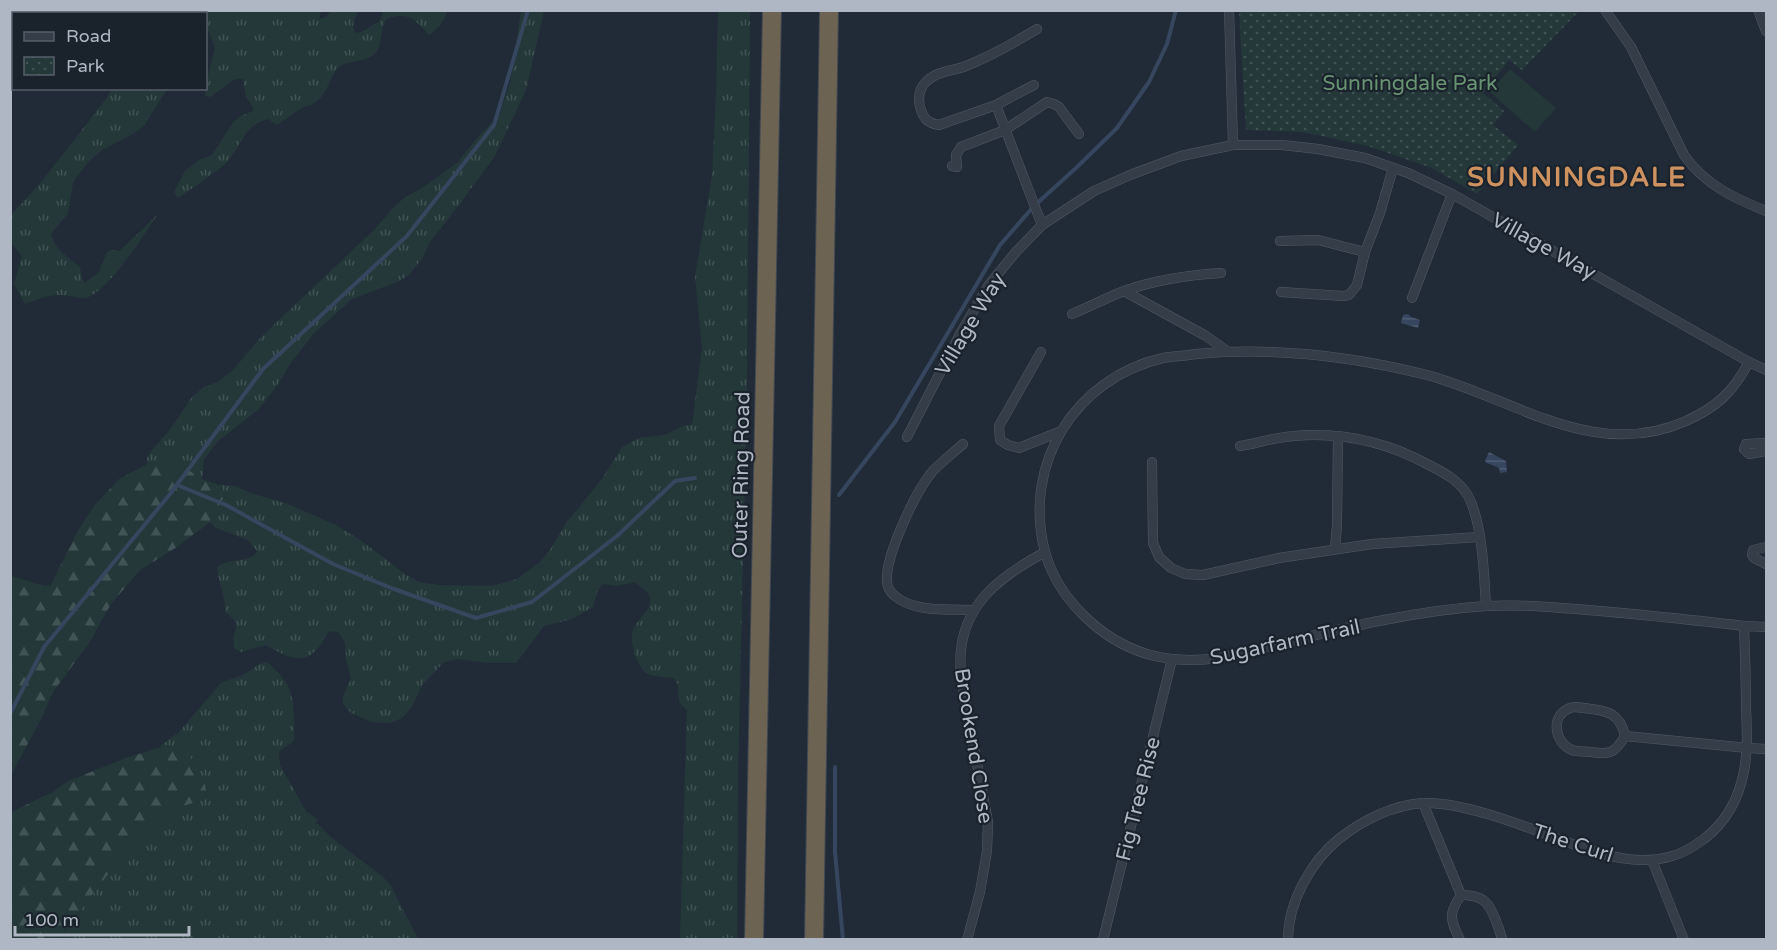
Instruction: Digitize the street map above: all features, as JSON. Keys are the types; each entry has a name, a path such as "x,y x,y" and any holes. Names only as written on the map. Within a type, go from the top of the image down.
{"highway":[{"name":"Outer Ring Road","path":"754,939 772,10"},
{"path":"814,939 829,10"}],"street":[{"path":"1229,10 1233,145"},
{"path":"1605,10 1631,47 1684,155 1694,170 1705,180 1727,193 1767,211"},
{"path":"1758,10 1767,31"},
{"path":"1034,85 996,105 939,125 931,124 926,120 922,115 918,100 925,82 934,76 996,53 1037,29"},
{"path":"952,166 957,167 956,155 961,147 1005,130 1047,102 1059,107 1079,134"},
{"path":"996,105 1042,225"},
{"name":"Village Way","path":"908,437 960,334 988,285 1042,225 1094,191 1130,175 1181,156 1233,145 1282,145 1318,149 1365,158 1408,173 1452,194 1767,370"},
{"path":"1281,292 1349,295 1357,285 1365,252 1380,213 1393,168"},
{"path":"1412,298 1452,194"},
{"path":"1280,241 1318,240 1365,252"},
{"path":"1072,314 1124,291 1185,276 1221,273"},
{"path":"1124,291 1206,336 1227,351"},
{"name":"Sugarfarm Trail","path":"1749,362 1732,390 1718,403 1671,428 1631,436 1599,433 1563,424 1429,376 1356,361 1286,352 1227,351 1164,358 1130,368 1107,382 1071,415 1059,432 1044,471 1040,495 1040,519 1045,552 1054,574 1067,596 1090,621 1124,645 1146,654 1172,659 1218,658 1384,620 1486,606 1565,607 1767,627"},
{"path":"1041,352 999,426 1000,440 1018,448 1059,432"},
{"path":"1240,446 1294,435 1338,436 1379,443 1404,451 1447,474 1463,487 1471,502 1484,564 1486,606"},
{"path":"1335,549 1338,436"},
{"path":"1767,443 1749,443 1744,449 1749,454 1767,452"},
{"path":"963,444 933,472 919,490 898,536 887,580 890,591 896,598 916,607 975,610"},
{"path":"1152,462 1153,543 1160,557 1171,568 1185,574 1203,575 1279,558 1335,549 1479,537"},
{"path":"1767,547 1753,550 1752,555 1767,564"},
{"name":"Brookend Close","path":"967,939 980,892 987,851 988,822 960,673 961,649 965,630 987,593 1003,577 1045,552"},
{"name":"The Curl","path":"1288,939 1293,910 1303,884 1316,862 1334,843 1353,828 1398,808 1423,803 1445,805 1488,815 1615,857 1632,860 1652,860 1673,856 1692,848 1711,833 1727,815 1738,797 1744,772 1748,748 1744,626"},
{"name":"Fig Tree Rise","path":"1103,939 1172,659"},
{"path":"1577,707 1609,712 1623,724 1625,736 1614,751 1605,754 1572,750 1559,738 1556,730 1557,721 1568,709 1577,707"},
{"path":"1625,736 1767,749"},
{"path":"1423,803 1461,895"},
{"path":"1652,860 1684,939"},
{"path":"1460,939 1451,916 1453,907 1461,895"},
{"path":"1461,895 1472,895 1487,903 1502,939"}],"green space":[{"path":"11,10 202,10 201,12 12,12 11,79"},
{"name":"Sunningdale Park","path":"1239,10 1579,11 1522,70 1509,60 1483,93 1504,111 1493,125 1518,145 1477,194 1432,168 1368,146 1303,132 1246,130"},
{"path":"321,11 319,19 326,17 331,11 358,11 353,24 355,33 379,22 382,11 447,11 440,25 429,35 410,18 399,16 385,20 377,51 373,55 339,67 324,93 315,103 280,123 276,124 268,119 253,126 224,165 178,198 174,192 185,171 199,160 212,155 234,121 253,111 246,97 243,79 235,79 210,97 205,95 215,48 207,27 207,12 205,12"},
{"path":"521,11 544,11 526,90 495,156 429,243 423,257 409,275 352,299 314,333 259,409 218,441 204,459 202,479 176,463 165,461 147,464 147,458 152,450 169,431 192,397 233,370 261,337 375,229 394,207 457,163 499,115 510,84"},
{"path":"718,11 750,11 747,379 738,778 737,939 680,939 687,710 679,702 678,685 674,678 646,673 636,658 632,637 637,623 649,606 650,598 646,591 634,582 617,586 603,584 598,590 593,607 572,619 544,626 516,663 489,663 457,659 443,663 423,684 411,708 402,718 390,723 372,722 351,713 343,704 343,696 351,679 345,642 338,632 329,631 317,649 303,658 290,657 266,645 241,652 234,648 236,625 235,621 225,612 217,567 226,562 246,559 255,555 257,551 248,540 216,528 210,522 225,495 219,485 235,486 288,504 338,526 419,582 439,585 491,586 517,579 540,562 566,523 602,479 622,447 639,438 664,435 686,425 692,425 702,348 695,276 712,176"},
{"path":"1510,69 1556,108 1535,132 1490,92"},
{"path":"111,90 166,90 144,126 102,150 88,162 73,182 68,213 51,234 53,240 62,253 80,267 82,280 85,283 99,272 107,252 120,251 158,214 114,276 93,295 84,298 51,295 25,304 14,284 22,256 11,242 11,215 37,187"},
{"path":"166,460 178,463 202,479 219,485 225,495 210,522 177,547 140,570 111,604 89,643 53,692 11,775 11,576 45,586 51,585 76,534 94,506 118,480 147,464"},
{"path":"267,662 288,686 294,708 294,740 279,752 280,765 306,811 318,820 315,824 318,824 333,839 382,876 391,886 418,939 58,940 109,873 137,841 170,810 203,800 169,745 159,747 179,732 221,683"},
{"path":"168,745 183,750 196,765 206,790 203,800 170,810 137,841 58,939 11,939 11,812 53,792 68,781 126,758"}],"water":[{"path":"1408,314 1420,320 1418,328 1401,323 1403,315"},
{"path":"1489,452 1506,461 1507,472 1500,473 1499,468 1485,461"}],"waterway":[{"path":"10,714 44,647 170,494 263,369 407,236 494,125 528,10"},
{"path":"839,495 895,422 1000,245 1034,206 1117,128 1149,82 1167,44 1176,10"},
{"path":"177,485 226,505 333,564 391,588 476,618 532,602 617,536 675,481 695,478"},
{"path":"835,767 835,852 843,940"}],"district":[{"name":"SUNNINGDALE","path":"1577,177"}]}
